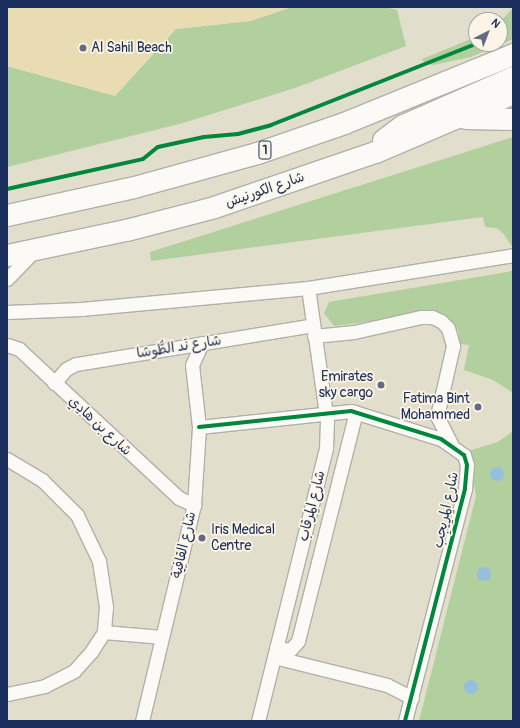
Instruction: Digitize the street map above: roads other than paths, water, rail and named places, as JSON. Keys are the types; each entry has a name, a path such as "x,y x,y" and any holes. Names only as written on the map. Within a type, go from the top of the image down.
{"highway":[{"name":"1","path":"7,215 134,187 258,153 344,123 513,54"},
{"path":"375,152 388,135 403,125 513,77"},
{"name":"شارع الكورنيش","path":"7,255 126,230 214,207 375,152 458,118 513,92"},
{"path":"458,118 513,118"}],"street":[{"path":"7,279 35,250"},
{"path":"7,312 81,309 308,288 513,256"},
{"name":"شارع المِرقاب","path":"258,721 326,449 325,413 308,288"},
{"name":"شارع نَد الطُّوشا","path":"54,383 66,369 76,364 202,344 314,330 354,332 421,317 432,317 441,321 448,328 453,346 437,416"},
{"path":"176,348 192,366 202,344"},
{"name":"شارع بن هادِي","path":"7,345 19,350 179,498 194,505"},
{"name":"شارع القافِية","path":"142,721 194,505 199,427 192,366"},
{"name":"شارع المِرِيجِب","path":"199,427 340,410 356,412 414,429 451,444 460,450 466,460 465,484 405,721"},
{"path":"275,653 290,650 298,642 356,412"},
{"path":"414,429 427,426 437,416 451,444"},
{"path":"7,459 42,480 77,515 89,535 105,583 106,607 104,632 91,652 74,671 45,686 7,694"},
{"path":"104,632 162,637"},
{"path":"275,653 387,685 412,698"}],"water":[{"path":"494,467 500,467 504,471 504,477 500,481 494,481 490,477 490,471"},
{"path":"481,567 487,567 491,571 491,577 487,581 481,581 477,577 477,571"},
{"path":"468,680 474,680 478,684 478,690 474,694 468,694 464,690 464,684"}],"place":[{"name":"Al Sahil Beach","path":"83,48"},
{"name":"Emirates sky cargo","path":"381,385"},
{"name":"Fatima Bint Mohammed","path":"478,407"},
{"name":"Iris Medical Centre","path":"202,538"}]}
